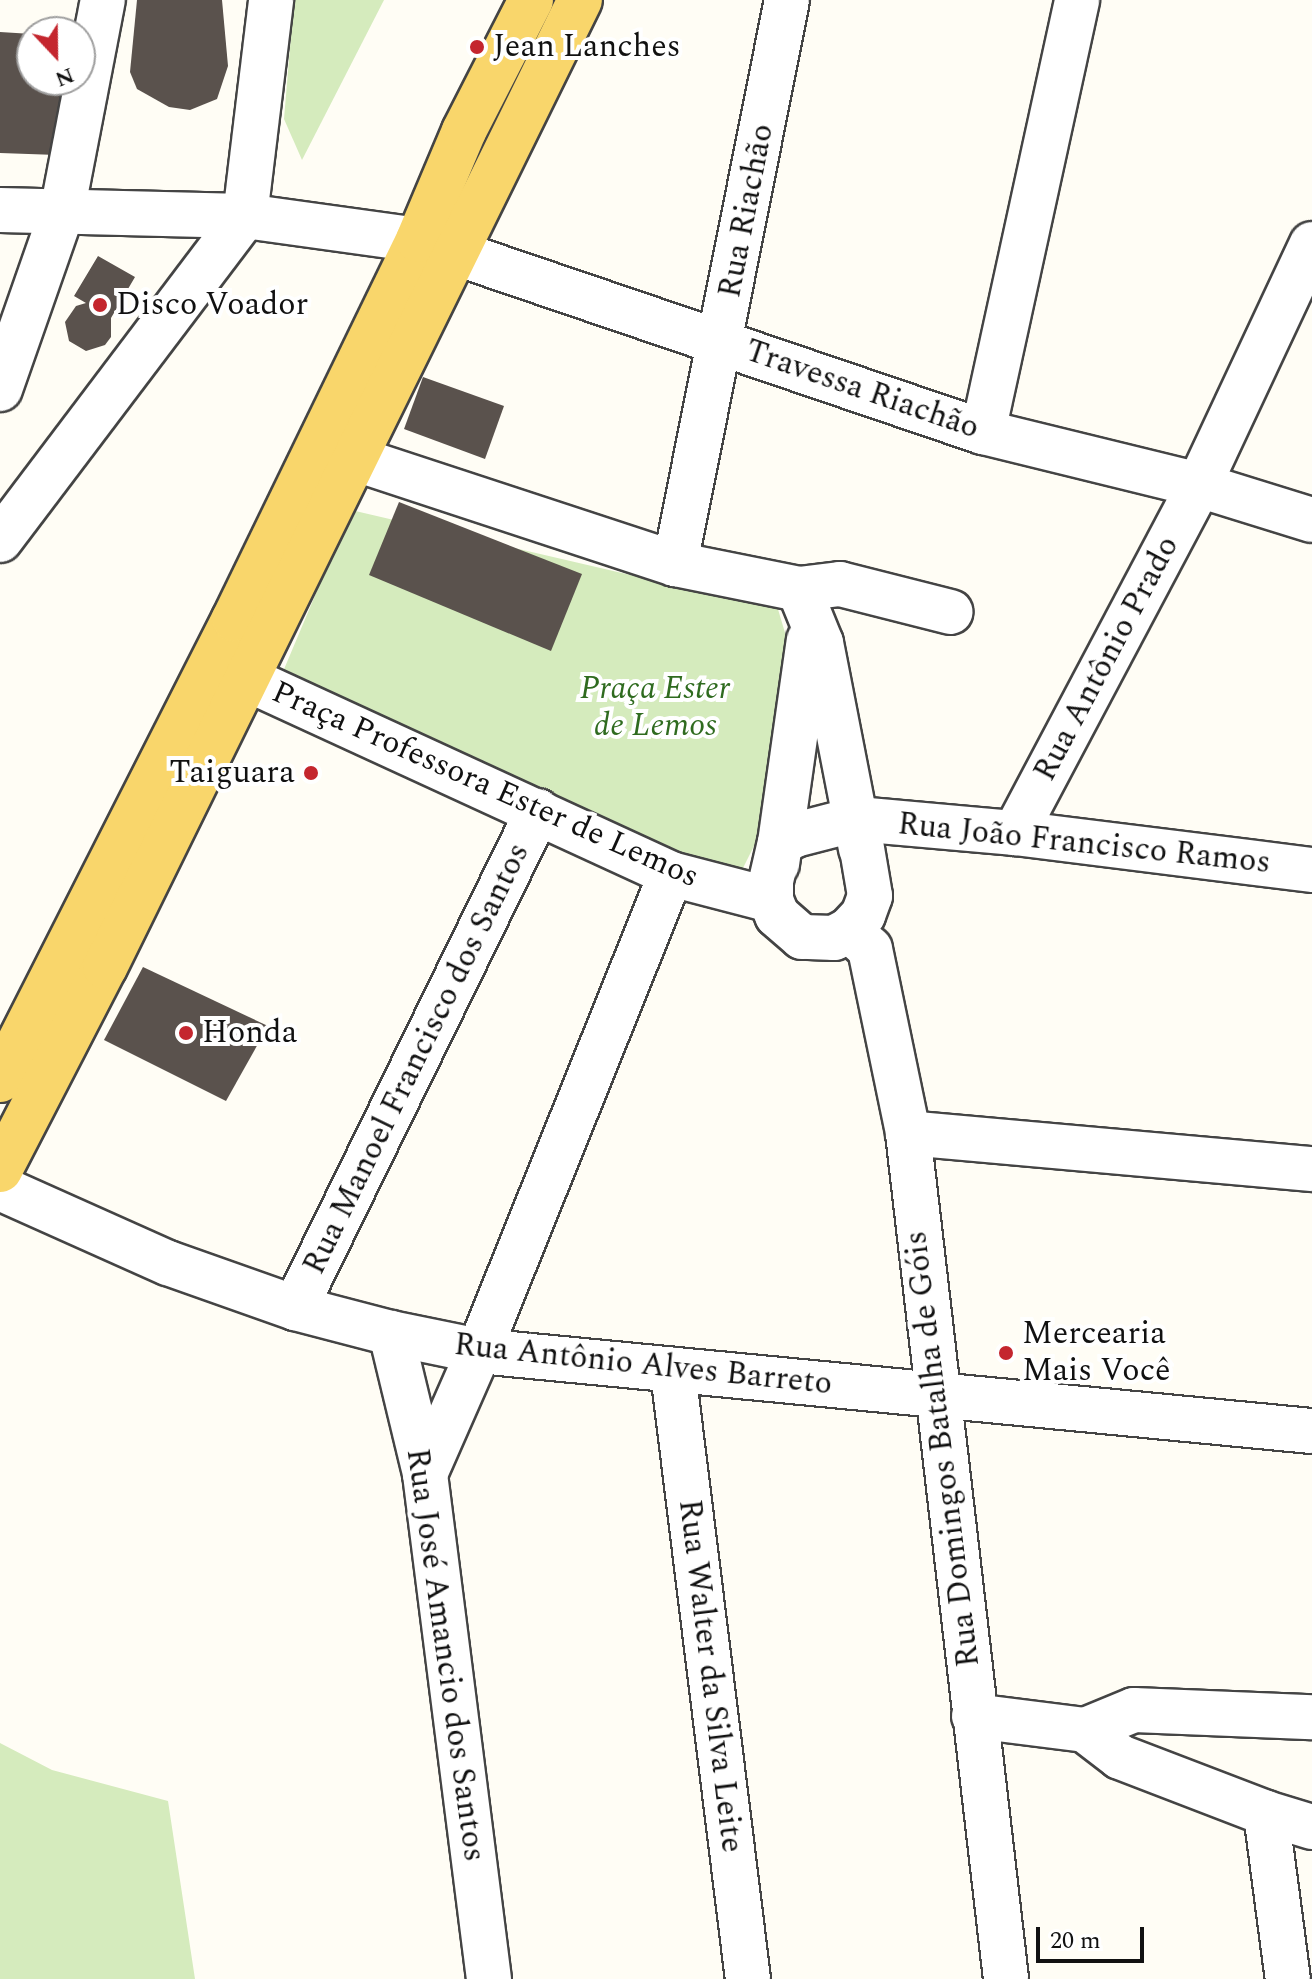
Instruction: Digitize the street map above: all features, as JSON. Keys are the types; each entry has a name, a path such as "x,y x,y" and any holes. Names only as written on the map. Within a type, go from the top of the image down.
{"main road":[{"path":"0,1170 105,967 353,458 437,246 464,131 531,0"},
{"path":"0,1080 241,605 437,246 580,0"}],"street":[{"path":"0,389 62,212 103,0"},
{"path":"4,528 245,216 271,0"},
{"name":"Rua Riachão","path":"675,564 787,0"},
{"path":"983,432 1077,0"},
{"name":"Travessa Riachão","path":"0,210 245,216 437,246 983,432 1199,485 1312,520"},
{"name":"Rua Antônio Prado","path":"1015,833 1199,485 1312,244"},
{"path":"353,458 805,605 840,584 951,612"},
{"path":"805,605 821,643 870,896 863,915 849,930 834,938 802,937 777,915 776,869 805,605"},
{"name":"Praça Professora Ester de Lemos","path":"247,679 671,874 776,869"},
{"name":"Rua Manoel Francisco dos Santos","path":"295,1308 538,811"},
{"path":"776,869 795,835 857,819"},
{"name":"Rua João Francisco Ramos","path":"857,819 1015,833 1312,870"},
{"path":"425,1474 479,1351 671,874"},
{"name":"Rua Domingos Batalha de Góis","path":"849,930 870,949 908,1133 1006,1979"},
{"path":"908,1133 1312,1169"},
{"name":"Rua Antônio Alves Barreto","path":"0,1188 168,1263 295,1308 391,1333 479,1351 1312,1431"},
{"name":"Rua José Amancio dos Santos","path":"391,1333 425,1474 489,1979"},
{"name":"Rua Walter da Silva Leite","path":"673,1372 748,1979"},
{"path":"974,1716 1085,1730 1134,1710 1312,1717"},
{"path":"1085,1730 1120,1757 1266,1813 1312,1827"},
{"path":"1266,1813 1288,1979"}],"green space":[{"path":"294,0 384,0 302,160 284,119"},
{"name":"Praça Ester de Lemos","path":"351,510 695,590 777,606 789,646 765,824 739,876 669,849 282,674"},
{"path":"0,1743 52,1770 168,1801 195,1979 0,1979"}],"building":[{"path":"137,0 222,0 228,66 217,99 190,110 169,107 137,89 130,72"},
{"path":"0,32 16,33 16,96 65,96 57,155 0,153"},
{"name":"Disco Voador","path":"98,256 135,277 111,318 111,337 105,345 86,351 69,341 65,322 76,306 86,303 74,296"},
{"path":"423,377 504,406 485,459 404,429"},
{"path":"399,502 582,574 551,651 369,575"},
{"name":"Honda","path":"143,967 268,1026 226,1101 104,1040"}],"place":[{"name":"Jean Lanches","path":"477,47"},
{"name":"Disco Voador","path":"100,305"},
{"name":"Taiguara","path":"311,773"},
{"name":"Honda","path":"186,1033"},
{"name":"Mercearia Mais Você","path":"1006,1353"}]}
